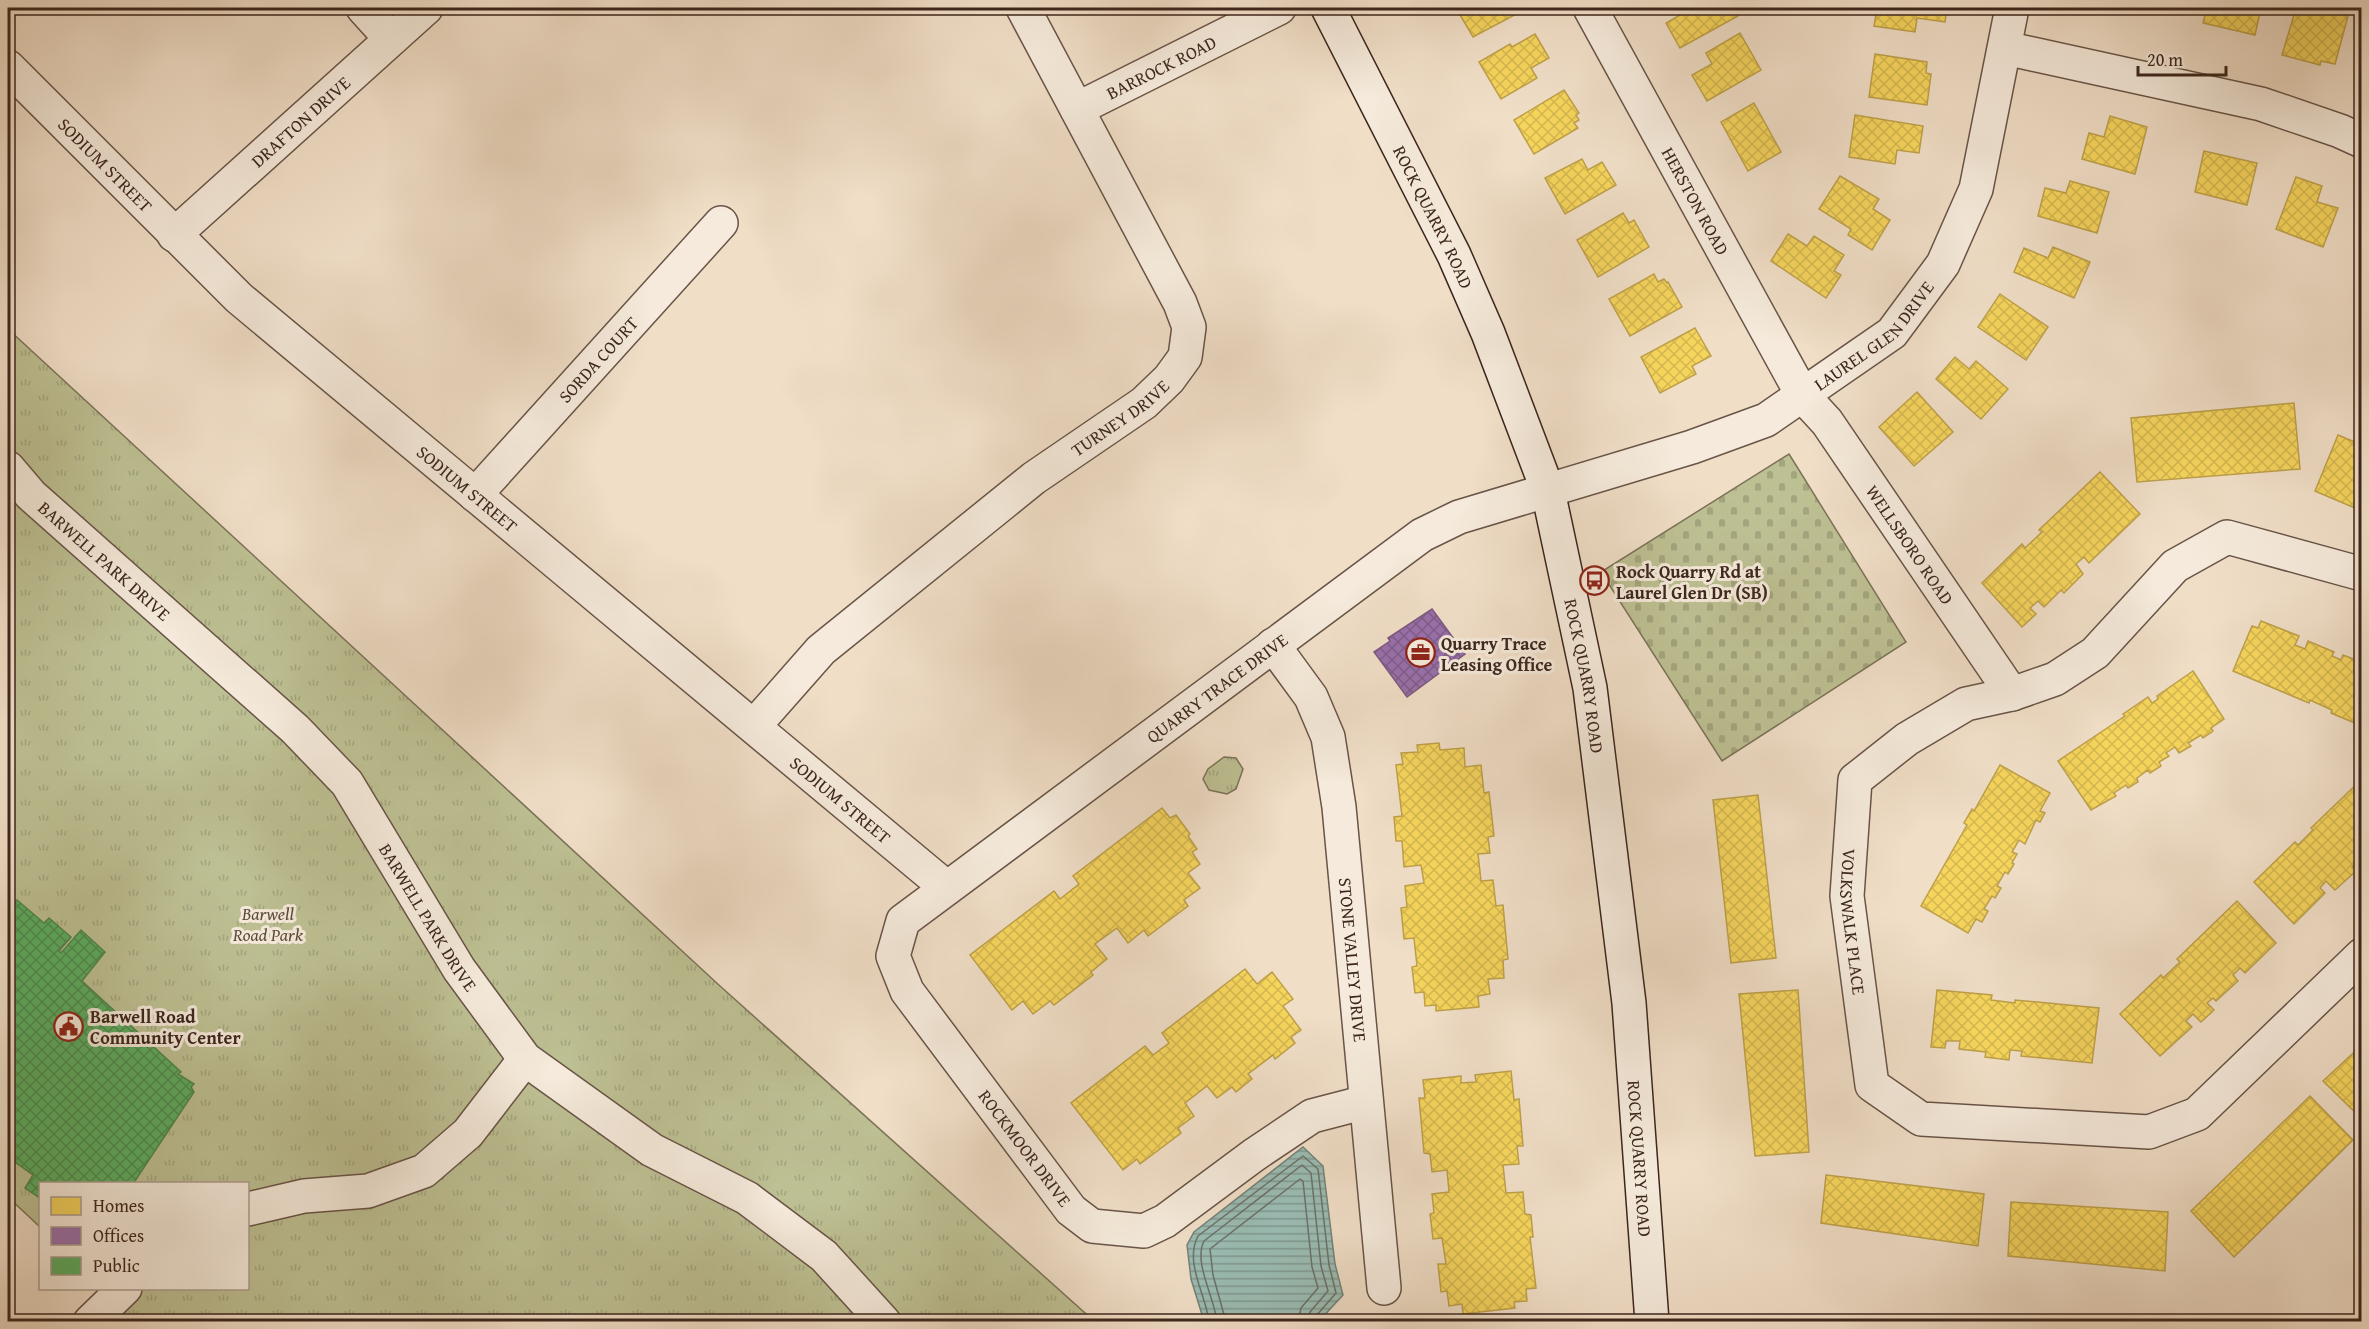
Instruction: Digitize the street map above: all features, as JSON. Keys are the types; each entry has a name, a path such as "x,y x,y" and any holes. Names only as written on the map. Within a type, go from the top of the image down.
{"street":[{"path":"363,8 391,39"},
{"name":"DRAFTON DRIVE","path":"174,235 426,8"},
{"name":"TURNEY DRIVE","path":"754,726 821,650 1034,478 1144,403 1169,379 1185,357 1189,327 1180,303 1023,8"},
{"name":"BARROCK ROAD","path":"1077,109 1279,8"},
{"name":"ROCK QUARRY ROAD","path":"1328,8 1454,255 1488,333 1548,491 1590,688 1629,1003 1652,1322"},
{"name":"HERSTON ROAD","path":"1590,8 1803,396"},
{"name":"LAUREL GLEN DRIVE","path":"1548,491 1692,447 1766,420 1892,333 1943,264 1976,189 2012,8"},
{"path":"2005,48 2261,104 2340,131 2361,141"},
{"name":"SODIUM STREET","path":"8,67 239,298 947,888"},
{"name":"SORDA COURT","path":"475,495 721,223"},
{"name":"WELLSBORO ROAD","path":"1803,396 1834,431 2012,694"},
{"name":"BARWELL PARK DRIVE","path":"8,468 31,495 295,729 347,783 459,969 525,1059 652,1150 747,1198 824,1256 884,1322"},
{"name":"QUARRY TRACE DRIVE","path":"903,921 1422,534 1459,517 1548,491"},
{"name":"VOLKSWALK PLACE","path":"2361,574 2227,537 2175,566 2095,653 2055,679 2012,694 1966,704 1907,739 1855,780 1847,896 1872,1085 1921,1119 2149,1132 2197,1114 2361,955"},
{"name":"STONE VALLEY DRIVE","path":"1273,645 1311,697 1329,737 1339,807 1384,1288"},
{"name":"ROCKMOOR DRIVE","path":"903,921 892,956 907,991 1071,1210 1092,1226 1144,1231 1165,1221 1254,1155 1312,1116 1366,1102"},
{"path":"249,1209 304,1196 368,1191 424,1171 468,1132 525,1059"},
{"path":"90,1322 123,1290"}],"green space":[{"name":"Barwell Road Park","path":"8,329 720,986 1094,1321 108,1321 102,1290 249,1290 249,1182 39,1182 39,1226 8,1197"},
{"path":"1789,454 1906,642 1722,761 1601,572"},
{"path":"1224,757 1236,758 1243,769 1236,789 1227,794 1209,790 1203,779 1208,769"}],"water":[{"path":"1303,1147 1323,1166 1335,1264 1343,1295 1319,1321 1204,1321 1191,1279 1187,1245 1194,1232"}],"building: Homes":[{"path":"1456,8 1525,8 1526,9 1473,37"},
{"path":"1688,8 1734,8 1738,16 1680,48 1666,23 1689,10"},
{"path":"1877,8 1947,8 1945,22 1917,18 1915,32 1874,26"},
{"path":"2207,8 2261,8 2255,35 2203,23"},
{"path":"2296,8 2316,8 2348,16 2335,64 2321,61 2320,65 2282,55"},
{"path":"1740,33 1761,70 1707,101 1692,75 1712,64 1706,53"},
{"path":"1535,34 1549,58 1531,68 1537,78 1501,99 1479,62 1510,44 1512,47"},
{"path":"1875,54 1927,62 1926,73 1931,74 1927,105 1869,97"},
{"path":"1564,90 1579,113 1576,115 1579,120 1574,123 1578,128 1534,154 1514,120"},
{"path":"1754,103 1781,152 1748,171 1721,122"},
{"path":"1855,115 1923,126 1919,153 1897,150 1895,164 1849,157"},
{"path":"2110,116 2147,127 2135,174 2082,159 2089,133 2104,137"},
{"path":"2204,151 2257,163 2247,205 2195,192"},
{"path":"1582,159 1588,170 1602,162 1616,185 1565,214 1545,178"},
{"path":"1840,176 1879,199 1873,209 1890,220 1872,250 1848,235 1851,229 1819,209"},
{"path":"2296,177 2322,186 2317,202 2338,208 2323,247 2276,229"},
{"path":"2070,181 2109,192 2097,233 2038,216 2045,188 2066,193"},
{"path":"1623,213 1629,223 1634,220 1649,247 1598,277 1577,240"},
{"path":"1788,234 1807,246 1814,236 1844,255 1834,271 1841,275 1826,298 1771,261"},
{"path":"2053,247 2090,262 2074,298 2014,272 2024,248 2048,258"},
{"path":"1654,274 1658,282 1664,279 1668,282 1682,307 1630,336 1609,299"},
{"path":"2000,294 2048,327 2026,360 1978,327"},
{"path":"1695,328 1711,356 1692,366 1696,374 1660,393 1641,357"},
{"path":"1955,357 1969,369 1976,361 2008,389 1981,419 1936,379"},
{"path":"1917,392 1953,432 1914,466 1879,427"},
{"path":"2294,403 2300,469 2137,482 2131,418"},
{"path":"2338,435 2362,445 2362,511 2315,491"},
{"path":"2100,472 2140,514 2089,563 2084,557 2076,564 2083,574 2064,593 2061,590 2044,607 2038,601 2030,608 2036,614 2022,627 1982,583 2022,544 2025,548 2042,532 2039,530"},
{"path":"2261,621 2299,636 2295,645 2305,649 2308,641 2334,652 2332,656 2341,660 2343,655 2359,661 2355,670 2362,673 2362,726 2331,713 2332,710 2310,700 2309,703 2233,671 2252,626 2258,628"},
{"path":"2193,671 2224,719 2211,728 2213,731 2203,738 2201,735 2188,743 2191,746 2179,753 2175,747 2166,753 2169,756 2159,762 2161,766 2150,773 2148,770 2137,778 2138,782 2128,788 2126,785 2114,793 2116,796 2091,810 2058,761 2125,716 2123,714 2148,697 2152,703 2158,699 2157,696"},
{"path":"1439,743 1440,750 1464,748 1465,767 1481,765 1484,793 1489,792 1494,836 1488,837 1490,853 1478,854 1481,881 1493,880 1496,906 1503,905 1508,959 1503,960 1504,978 1488,979 1490,994 1478,996 1479,1007 1436,1011 1436,1005 1425,1006 1424,992 1415,993 1412,967 1417,966 1414,938 1404,939 1401,908 1407,907 1405,886 1424,883 1421,865 1404,867 1402,841 1396,841 1394,817 1402,816 1396,765 1403,764 1401,753 1418,752 1417,745"},
{"path":"2000,765 2050,793 2040,811 2045,813 2040,822 2036,820 2025,844 2019,840 2012,852 2017,854 2012,863 2014,864 2008,874 2005,872 1997,886 2001,888 1995,898 1992,896 1984,909 1988,911 1982,922 1976,919 1968,933 1921,906 1967,825 1964,823 1972,809 1974,811"},
{"path":"2362,779 2362,858 2352,867 2356,871 2335,890 2326,881 2320,888 2325,893 2294,924 2254,882 2295,842 2298,845 2313,830 2311,828"},
{"path":"1758,795 1776,958 1731,963 1713,800"},
{"path":"1162,808 1170,818 1176,815 1190,834 1188,836 1197,849 1192,852 1200,864 1188,873 1200,888 1184,900 1188,906 1148,936 1144,930 1128,943 1117,928 1095,944 1107,959 1091,972 1093,975 1054,1005 1050,1001 1033,1014 1023,1001 1012,1010 970,955 1054,891 1060,899 1079,884 1073,876"},
{"path":"2237,901 2276,943 2245,973 2240,968 2233,975 2238,981 2216,1001 2213,998 2207,1003 2214,1010 2201,1022 2193,1014 2186,1021 2192,1027 2160,1056 2120,1014 2161,975 2163,978 2180,962 2177,959"},
{"path":"1245,969 1257,984 1272,972 1293,999 1283,1006 1301,1030 1291,1037 1295,1043 1275,1059 1273,1055 1248,1074 1252,1079 1236,1092 1232,1087 1217,1098 1207,1086 1185,1103 1194,1116 1178,1128 1181,1133 1140,1164 1137,1159 1123,1170 1071,1103 1145,1046 1153,1055 1169,1043 1162,1033"},
{"path":"1798,990 1809,1152 1755,1156 1739,994"},
{"path":"1937,990 1992,995 1991,1000 2015,1003 2015,1000 2099,1008 2092,1063 2021,1056 2022,1051 2010,1050 2009,1060 1985,1057 1986,1052 1959,1049 1960,1041 1946,1041 1945,1048 1931,1047"},
{"path":"2362,1045 2362,1119 2323,1081"},
{"path":"1511,1071 1514,1100 1519,1099 1523,1146 1517,1146 1519,1164 1503,1165 1506,1193 1523,1192 1525,1214 1531,1215 1533,1237 1530,1237 1536,1288 1526,1289 1527,1301 1514,1302 1515,1308 1463,1314 1462,1304 1449,1306 1447,1291 1441,1292 1438,1264 1446,1264 1442,1238 1433,1239 1430,1214 1434,1213 1432,1194 1449,1192 1447,1170 1432,1172 1430,1154 1424,1153 1419,1098 1425,1098 1423,1080 1461,1076 1461,1083 1476,1082 1475,1075"},
{"path":"2310,1096 2353,1140 2234,1257 2191,1211"},
{"path":"1826,1175 1984,1194 1978,1246 1821,1223"},
{"path":"2011,1202 2168,1212 2165,1271 2008,1256"}],"building: Offices":[{"name":"Quarry Trace Leasing Office","path":"1432,609 1465,654 1407,697 1374,652 1390,641 1388,638"}],"building: Public":[{"name":"Barwell Road Community Center","path":"17,900 44,923 49,918 71,937 59,951 61,953 81,930 105,952 82,981 181,1072 178,1074 194,1084 191,1087 194,1092 134,1182 39,1182 39,1197 25,1188 33,1175 8,1157 8,910"}],"place":[{"name":"Rock Quarry Rd at Laurel Glen Dr (SB)","path":"1595,581"},
{"name":"Quarry Trace Leasing Office","path":"1420,653"},
{"name":"Barwell Road Community Center","path":"69,1026"}]}
